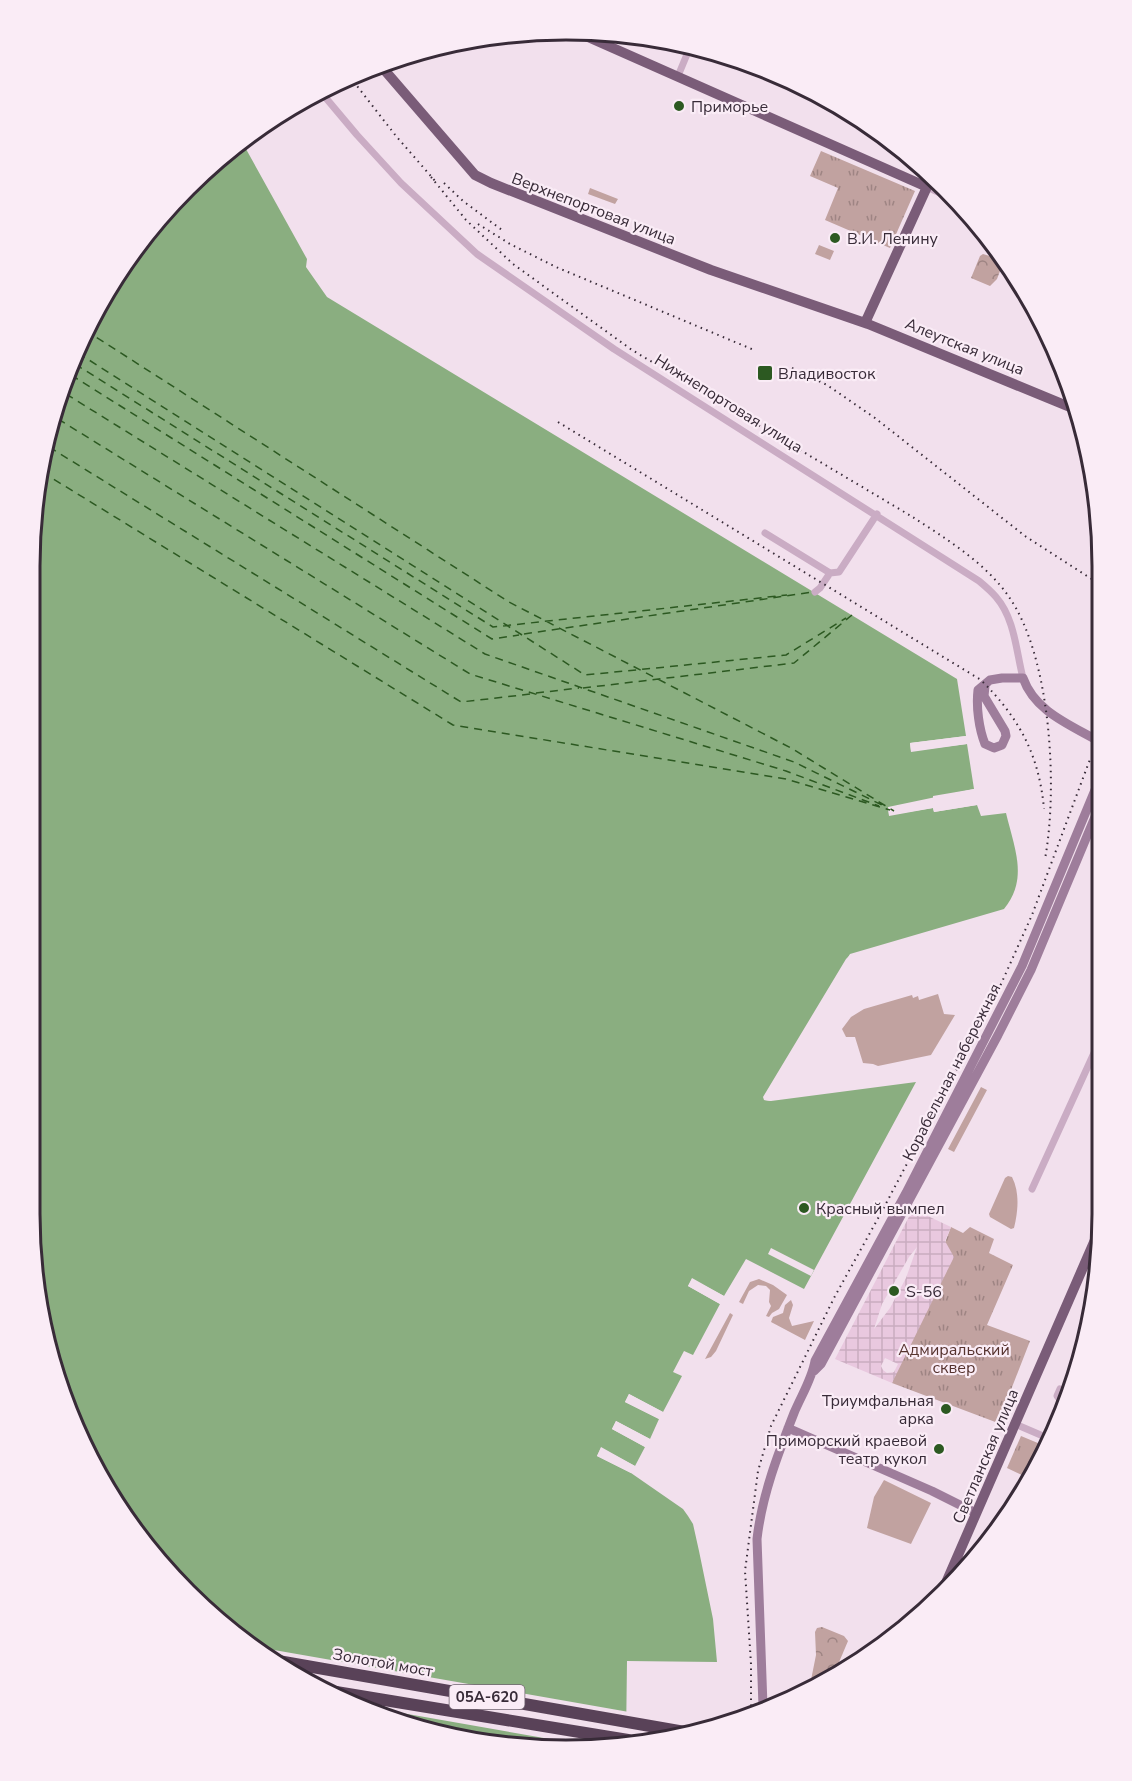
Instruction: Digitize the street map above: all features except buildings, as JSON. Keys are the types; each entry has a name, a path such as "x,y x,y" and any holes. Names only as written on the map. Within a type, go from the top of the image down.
{"highway":[{"name":"Золотой мост","path":"293,1664 671,1730"},
{"name":"05А-620","path":"354,1695 614,1738"}],"main road":[{"path":"600,42 927,188 866,323"},
{"name":"Верхнепортовая улица","path":"386,72 475,175 501,188 711,270 840,314"},
{"name":"Алеутская улица","path":"840,314 1067,406"},
{"path":"985,686 984,696 1006,736 1002,745 994,748 985,744 977,699 978,690 990,680 1023,678"},
{"name":"Нижнепортовая улица","path":"1023,678 1031,696 1045,710 1092,737"},
{"name":"Корабельная набережная","path":"763,1702 757,1539 769,1478 788,1428 814,1371 815,1361 906,1193 1022,966 1092,797"},
{"name":"Корабельная набережная","path":"814,1371 821,1364 998,1035 1031,970 1092,824"},
{"name":"Светланская улица","path":"950,1573 1090,1252"},
{"path":"788,1428 932,1491 976,1513"}],"street":[{"path":"678,76 687,55"},
{"name":"Нижнепортовая улица","path":"327,99 401,183 477,254 614,349 877,514 979,581 996,597 1008,617 1023,678"},
{"path":"927,188 935,191"},
{"path":"765,533 830,573 839,572 877,514"},
{"path":"815,592 830,573"},
{"path":"1032,1189 1092,1057"},
{"path":"1058,1398 1060,1389"},
{"path":"1015,1424 1042,1436"}],"green space":[{"path":"821,151 915,191 890,248 825,220 838,188 810,176"},
{"path":"590,188 618,199 615,204 588,194"},
{"path":"819,245 834,251 830,260 815,254"},
{"path":"983,254 990,256 1000,270 997,279 990,286 971,278"},
{"path":"938,994 944,1014 955,1015 931,1055 878,1066 863,1063 855,1037 846,1037 842,1029 851,1017 864,1009 912,995 913,998 918,996 919,1000"},
{"path":"981,1087 987,1090 954,1152 948,1149"},
{"path":"1008,1176 1012,1177 1015,1183 1017,1196 1014,1228 1011,1229 990,1217 989,1214"},
{"name":"Адмиральский сквер","path":"951,1227 963,1233 970,1227 994,1239 989,1253 1013,1265 987,1325 1030,1341 998,1423 892,1383"},
{"path":"759,1279 787,1295 779,1309 769,1317 766,1316 771,1306 770,1290 766,1286 758,1285 749,1291 743,1304 739,1302 750,1282"},
{"path":"791,1300 793,1305 789,1318 792,1326 814,1321 805,1340 771,1322 773,1317 783,1313 785,1305"},
{"path":"730,1313 733,1315 716,1351 711,1357 705,1359"},
{"path":"1021,1436 1039,1443 1022,1475 1007,1468"},
{"path":"884,1480 931,1503 911,1544 867,1528 874,1497"},
{"path":"822,1627 844,1636 848,1641 838,1664 811,1679 816,1655 815,1632 817,1628"}],"shaded area":[{"path":"246,149 307,259 306,267 327,297 957,679 966,736 910,743 911,751 967,744 974,789 933,796 933,799 888,808 889,815 933,808 934,812 977,805 981,816 1006,813 1013,838 1018,874 1012,898 1004,909 850,954 764,1097 764,1100 771,1101 916,1082 804,1289 746,1259 724,1296 692,1279 688,1286 720,1304 693,1355 684,1351 673,1372 682,1376 663,1412 629,1394 625,1402 659,1419 650,1439 616,1421 612,1429 645,1447 635,1466 601,1448 597,1456 631,1473 683,1509 688,1516 693,1524 713,1619 717,1662 627,1661 626,1737 566,1740 497,1736 430,1723 365,1700 303,1670 246,1632 220,1610 194,1587 149,1535 111,1478 95,1447 68,1384 58,1351 45,1284 40,1215 40,566 45,497 58,430 68,397 111,303 149,246 171,220 194,194"},
{"path":"913,1209 951,1227 945,1241 954,1257 892,1383 835,1359","holes":["917,1247 906,1278 890,1308 874,1329 882,1304","885,1358 898,1364 894,1372 887,1373 883,1370 881,1366"]}],"pier":[{"path":"966,736 966,739 913,745 914,748 967,741 967,744 911,752 910,743"},
{"path":"974,789 974,792 936,799 934,802 891,810 891,812 933,805 936,809 976,802 977,805 934,812 933,808 889,816 888,807"},
{"path":"860,952 849,961 767,1097 773,1098 771,1101 764,1100 763,1097 846,959"},
{"path":"771,1248 814,1270 811,1276 768,1254"},
{"path":"692,1278 724,1296 723,1299 693,1282 692,1285 721,1301 720,1304 688,1286"},
{"path":"629,1394 663,1412 662,1415 630,1398 629,1400 661,1417 659,1419 625,1402"},
{"path":"616,1421 650,1439 648,1442 617,1425 616,1428 647,1444 645,1447 612,1429"},
{"path":"601,1447 635,1466 634,1468 602,1452 601,1455 632,1471 631,1473 597,1456"},
{"path":"270,1649 629,1712 629,1737 553,1740 393,1712 334,1686"}],"ferry route":[{"path":"94,336 509,602 791,748 894,811"},
{"path":"85,357 585,675 786,655 846,618"},
{"path":"80,367 493,627 787,595"},
{"path":"76,378 492,639 519,635"},
{"path":"69,396 485,654 794,762 882,805"},
{"path":"61,421 470,674 786,771 879,806"},
{"path":"54,450 461,702 531,694"},
{"path":"49,476 453,725 786,779 890,810"},
{"path":"524,634 813,592"},
{"path":"583,688 794,663 852,615"},
{"path":"536,693 579,688"}],"railway":[{"path":"356,85 436,182"},
{"path":"431,177 466,220 513,264 632,350 911,516 977,562 1000,585 1023,623 1034,653 1048,724 1051,797 1045,859"},
{"path":"444,183 463,201 502,230"},
{"path":"478,224 510,244 556,267 754,350"},
{"path":"792,368 827,385 875,418 1025,536 1092,579"},
{"path":"558,422 981,680 1006,708 1025,738 1037,771 1044,809"},
{"path":"751,1706 751,1664 745,1571 758,1471 771,1426 834,1298 997,993 1032,915 1092,757"}],"place":[{"name":"Приморье","path":"679,106"},
{"name":"В.И. Ленину","path":"835,238"},
{"name":"Владивосток","path":"765,373"},
{"name":"Красный вымпел","path":"804,1208"},
{"name":"S-56","path":"894,1291"},
{"name":"Триумфальная арка","path":"946,1409"},
{"name":"Приморский краевой театр кукол","path":"939,1449"}]}
